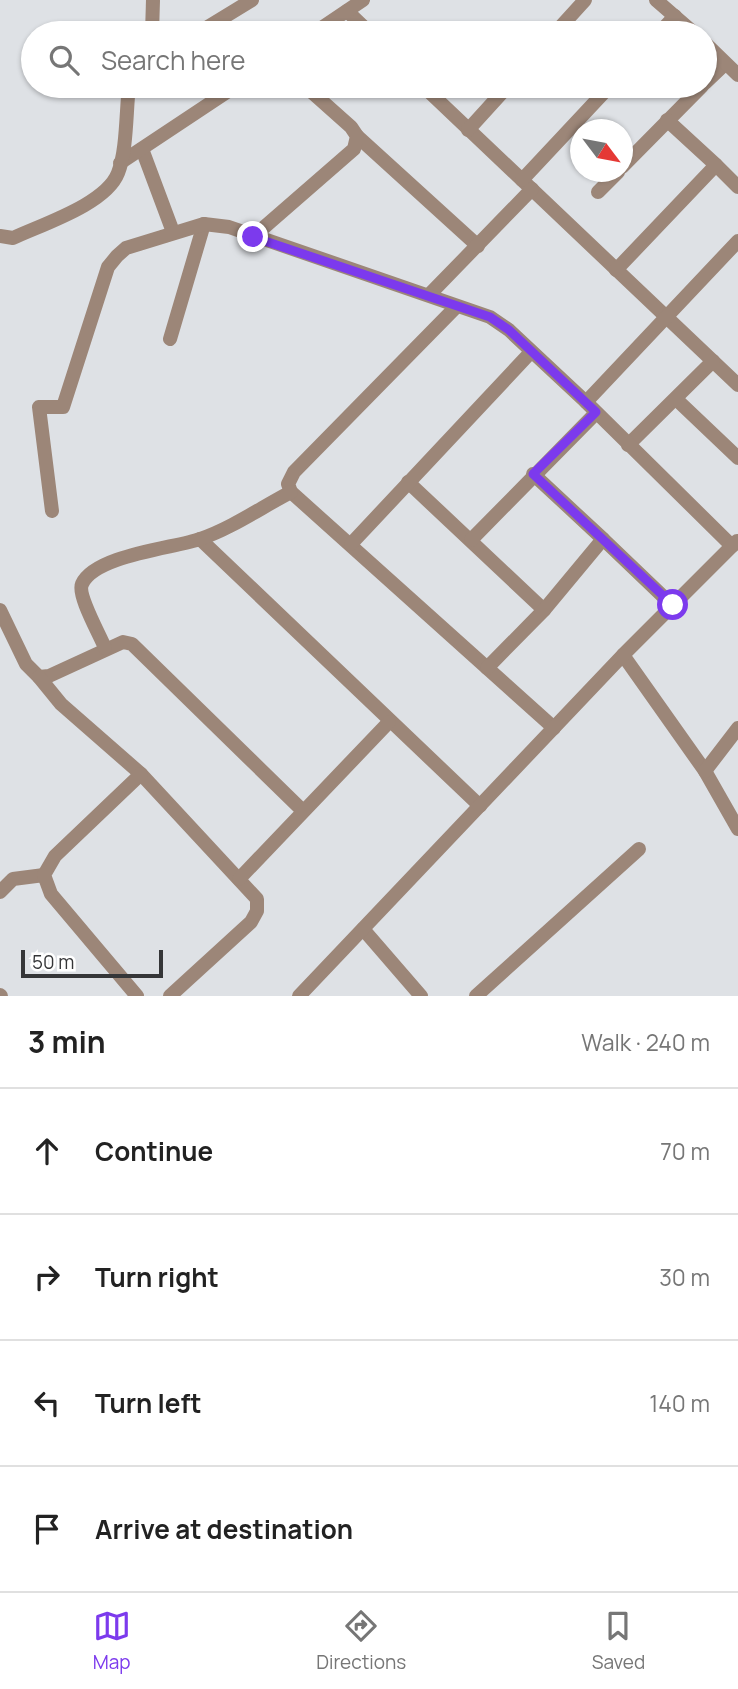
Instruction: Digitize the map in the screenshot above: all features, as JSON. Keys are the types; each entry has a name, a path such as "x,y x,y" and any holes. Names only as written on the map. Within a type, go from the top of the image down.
{"street":[{"path":"152,21 153,0"},
{"path":"218,21 252,0"},
{"path":"332,21 363,0"},
{"path":"566,21 585,0"},
{"path":"656,0 681,21"},
{"path":"347,11 357,21"},
{"path":"670,21 675,16"},
{"path":"717,56 738,75"},
{"path":"717,72 725,64"},
{"path":"0,236 13,238 100,196 114,183 120,163 128,98"},
{"path":"120,163 218,98"},
{"path":"318,98 478,246"},
{"path":"436,98 738,385"},
{"path":"468,130 497,98"},
{"path":"429,295 478,246 600,98"},
{"path":"633,156 690,98"},
{"path":"667,120 738,187"},
{"path":"253,237 354,149 357,136"},
{"path":"142,149 173,232"},
{"path":"616,270 716,165"},
{"path":"598,192 608,182"},
{"path":"170,339 204,224"},
{"path":"52,511 39,407 62,407 108,268 126,248 204,224 229,227 490,317 591,407 628,445 735,543 623,655 299,996"},
{"path":"471,540 533,474 666,318 738,241"},
{"path":"456,307 295,472 288,484 291,492 554,728"},
{"path":"351,544 531,352"},
{"path":"628,445 713,361"},
{"path":"676,399 738,458"},
{"path":"533,474 673,605"},
{"path":"408,482 544,610"},
{"path":"106,648 84,600 81,587 84,580 109,564 144,550 200,540 291,492"},
{"path":"486,668 544,610 603,539"},
{"path":"200,540 480,806"},
{"path":"0,610 26,664 61,704 141,774 257,899 257,911 251,922 170,996"},
{"path":"39,677 49,676 106,648 123,642 132,644 302,810"},
{"path":"623,655 705,771 738,829"},
{"path":"239,879 302,810 389,722"},
{"path":"705,771 738,728"},
{"path":"44,875 55,856 141,774"},
{"path":"476,996 639,849"},
{"path":"0,892 13,880 44,875"},
{"path":"44,875 51,894 136,996"},
{"path":"363,929 421,996"}],"route":[{"path":"253,237 490,317 509,330 596,412 533,474 673,605"}]}
